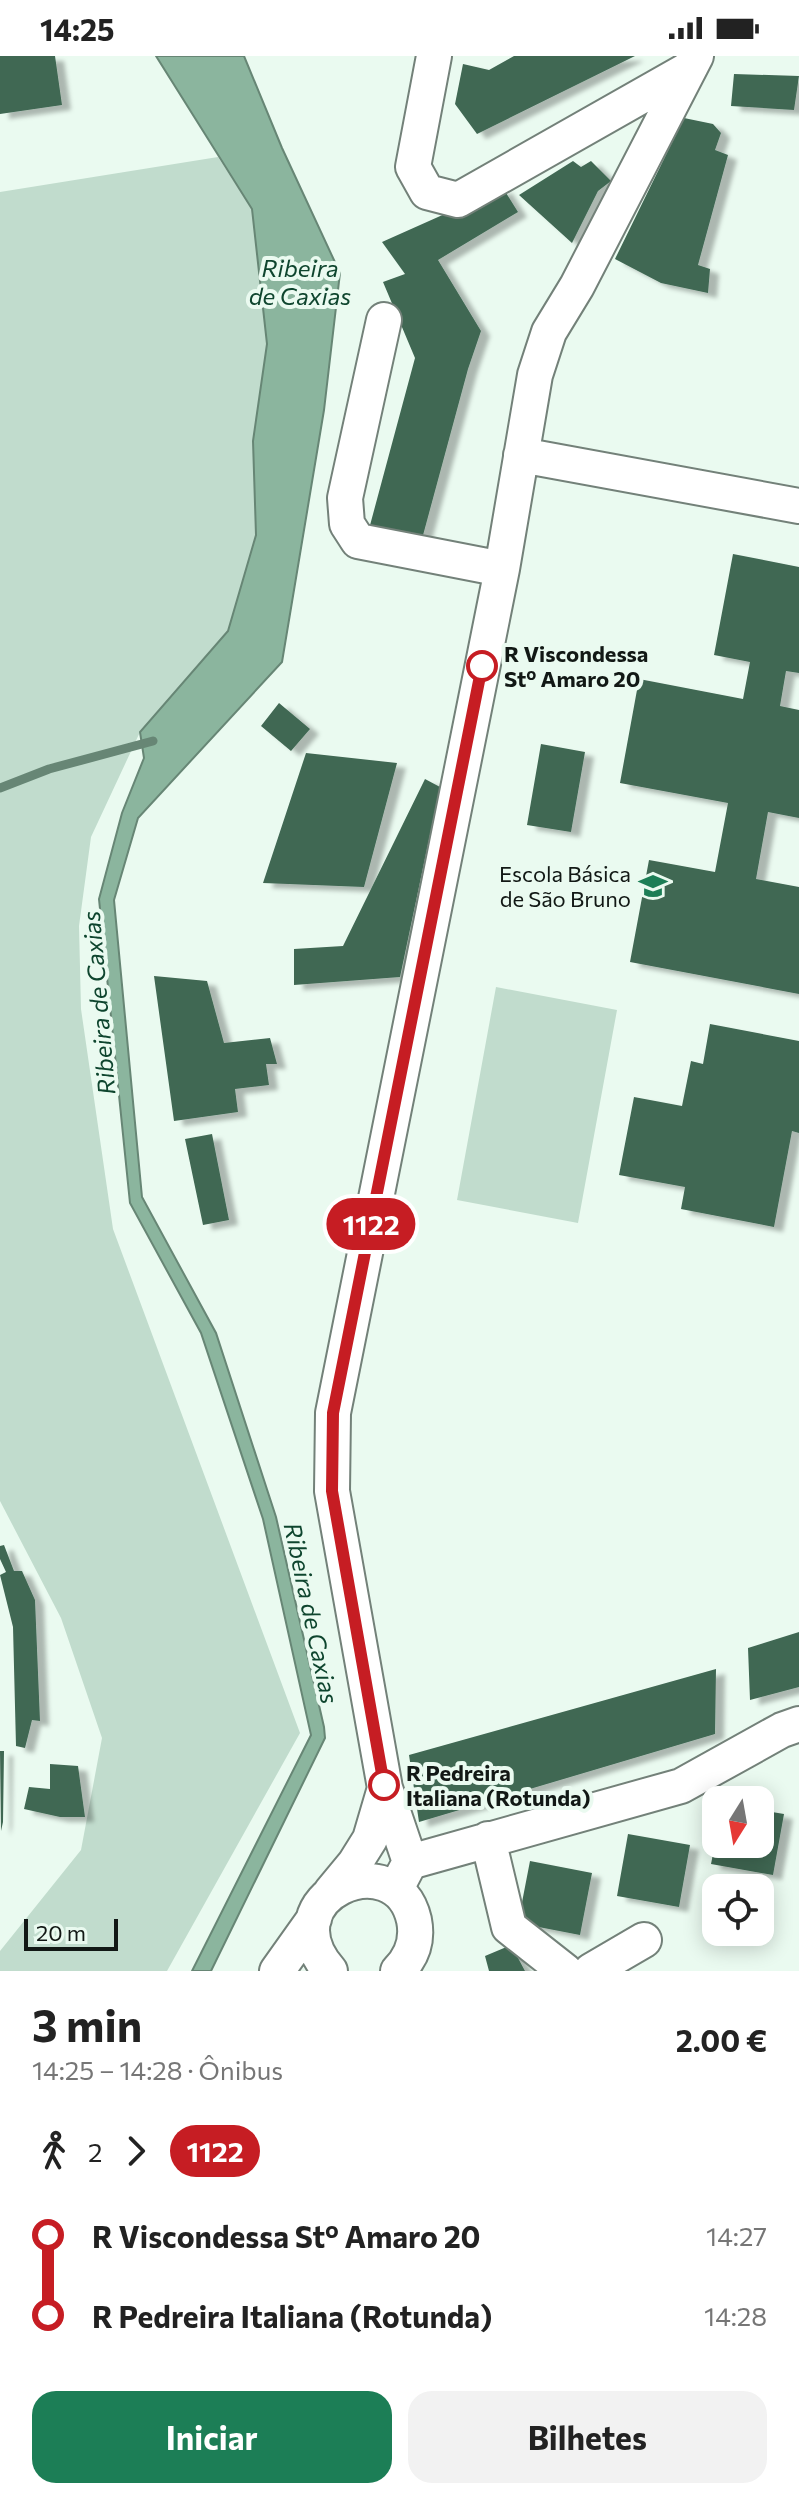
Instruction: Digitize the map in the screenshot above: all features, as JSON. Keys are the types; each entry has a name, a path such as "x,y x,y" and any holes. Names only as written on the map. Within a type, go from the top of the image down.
{"street":[{"path":"434,56 413,167 427,192 458,200 693,62"},
{"path":"406,1968 416,1932 406,1902 332,1491 333,1413 502,569 535,375 549,332 577,286 693,62"},
{"path":"384,320 345,498 347,524 358,541 502,569"},
{"path":"521,455 799,506"},
{"path":"330,1971 317,1955 312,1938 322,1905 346,1883 363,1880 380,1883 488,1839 681,1786 782,1730 799,1724"},
{"path":"277,1971 370,1839 385,1788"},
{"path":"488,1839 509,1927 565,1971"},
{"path":"591,1971 644,1940"}],"shaded area":[{"path":"218,157 252,209 267,344 253,441 256,535 228,632 140,732 91,837 79,926 81,1009 113,1229 300,1733 167,1971 0,1971 0,1951 81,1850 102,1738 61,1618 0,1501 0,192"},
{"path":"496,987 617,1010 578,1223 457,1200"}],"water":[{"name":"Ribeira de Caxias","path":"156,56 244,56 282,148 340,273 324,410 282,662 138,818 114,900 142,1197 216,1333 276,1517 325,1738 211,1971 192,1971 311,1735 263,1519 201,1333 130,1203 99,899 122,813 144,758 140,732 228,631 256,535 253,441 267,344 252,209"}],"building":[{"path":"0,56 55,56 62,105 0,114"},
{"path":"514,56 635,56 477,134 455,104 463,64 489,70"},
{"path":"734,74 799,76 794,110 731,106"},
{"path":"684,118 713,124 721,133 715,150 728,155 698,265 710,269 708,293 661,283 615,259"},
{"path":"573,161 581,167 591,161 611,181 598,191 572,243 519,195"},
{"path":"503,188 518,212 438,260 481,331 422,539 369,529 415,358 383,282 405,274 382,242"},
{"path":"733,554 799,567 799,673 786,671 780,706 799,710 799,818 768,812 756,879 799,887 799,994 630,962 649,860 715,872 728,803 620,783 639,679 743,699 750,662 714,655"},
{"path":"279,703 310,729 291,751 261,726"},
{"path":"541,744 585,752 571,832 527,825"},
{"path":"306,753 397,763 364,887 263,883"},
{"path":"425,779 440,787 400,977 294,985 294,949 343,946"},
{"path":"154,976 207,981 224,1043 270,1038 277,1064 266,1064 269,1085 235,1089 238,1112 174,1121"},
{"path":"710,1024 799,1041 799,1133 792,1131 774,1227 681,1209 685,1187 619,1175 634,1097 682,1106 691,1061 703,1064"},
{"path":"212,1134 229,1220 203,1225 185,1139"},
{"path":"4,1545 14,1571 22,1571 35,1600 40,1721 32,1720 25,1748 16,1746 13,1627 0,1575 6,1572 0,1559 0,1546"},
{"path":"799,1632 799,1687 750,1700 748,1648"},
{"path":"716,1669 715,1734 419,1822 409,1755"},
{"path":"0,1751 4,1751 1,1831"},
{"path":"50,1764 78,1766 85,1817 60,1817 24,1809 29,1787 50,1789"},
{"path":"774,1812 784,1814 773,1874 711,1864 712,1858 774,1858"},
{"path":"628,1834 690,1845 679,1907 617,1896"},
{"path":"530,1861 592,1873 580,1935 518,1923"},
{"path":"511,1945 525,1971 489,1971 485,1956"}],"waterway":[{"path":"0,788 49,769 153,741"}],"bus line":[{"name":"1122","path":"384,1785 332,1491 333,1413 482,666"}],"place":[{"name":"R Viscondessa Stº Amaro 20","path":"482,666"},
{"name":"Escola Básica de São Bruno","path":"653,886"},
{"name":"R Pedreira Italiana (Rotunda)","path":"384,1785"}]}
